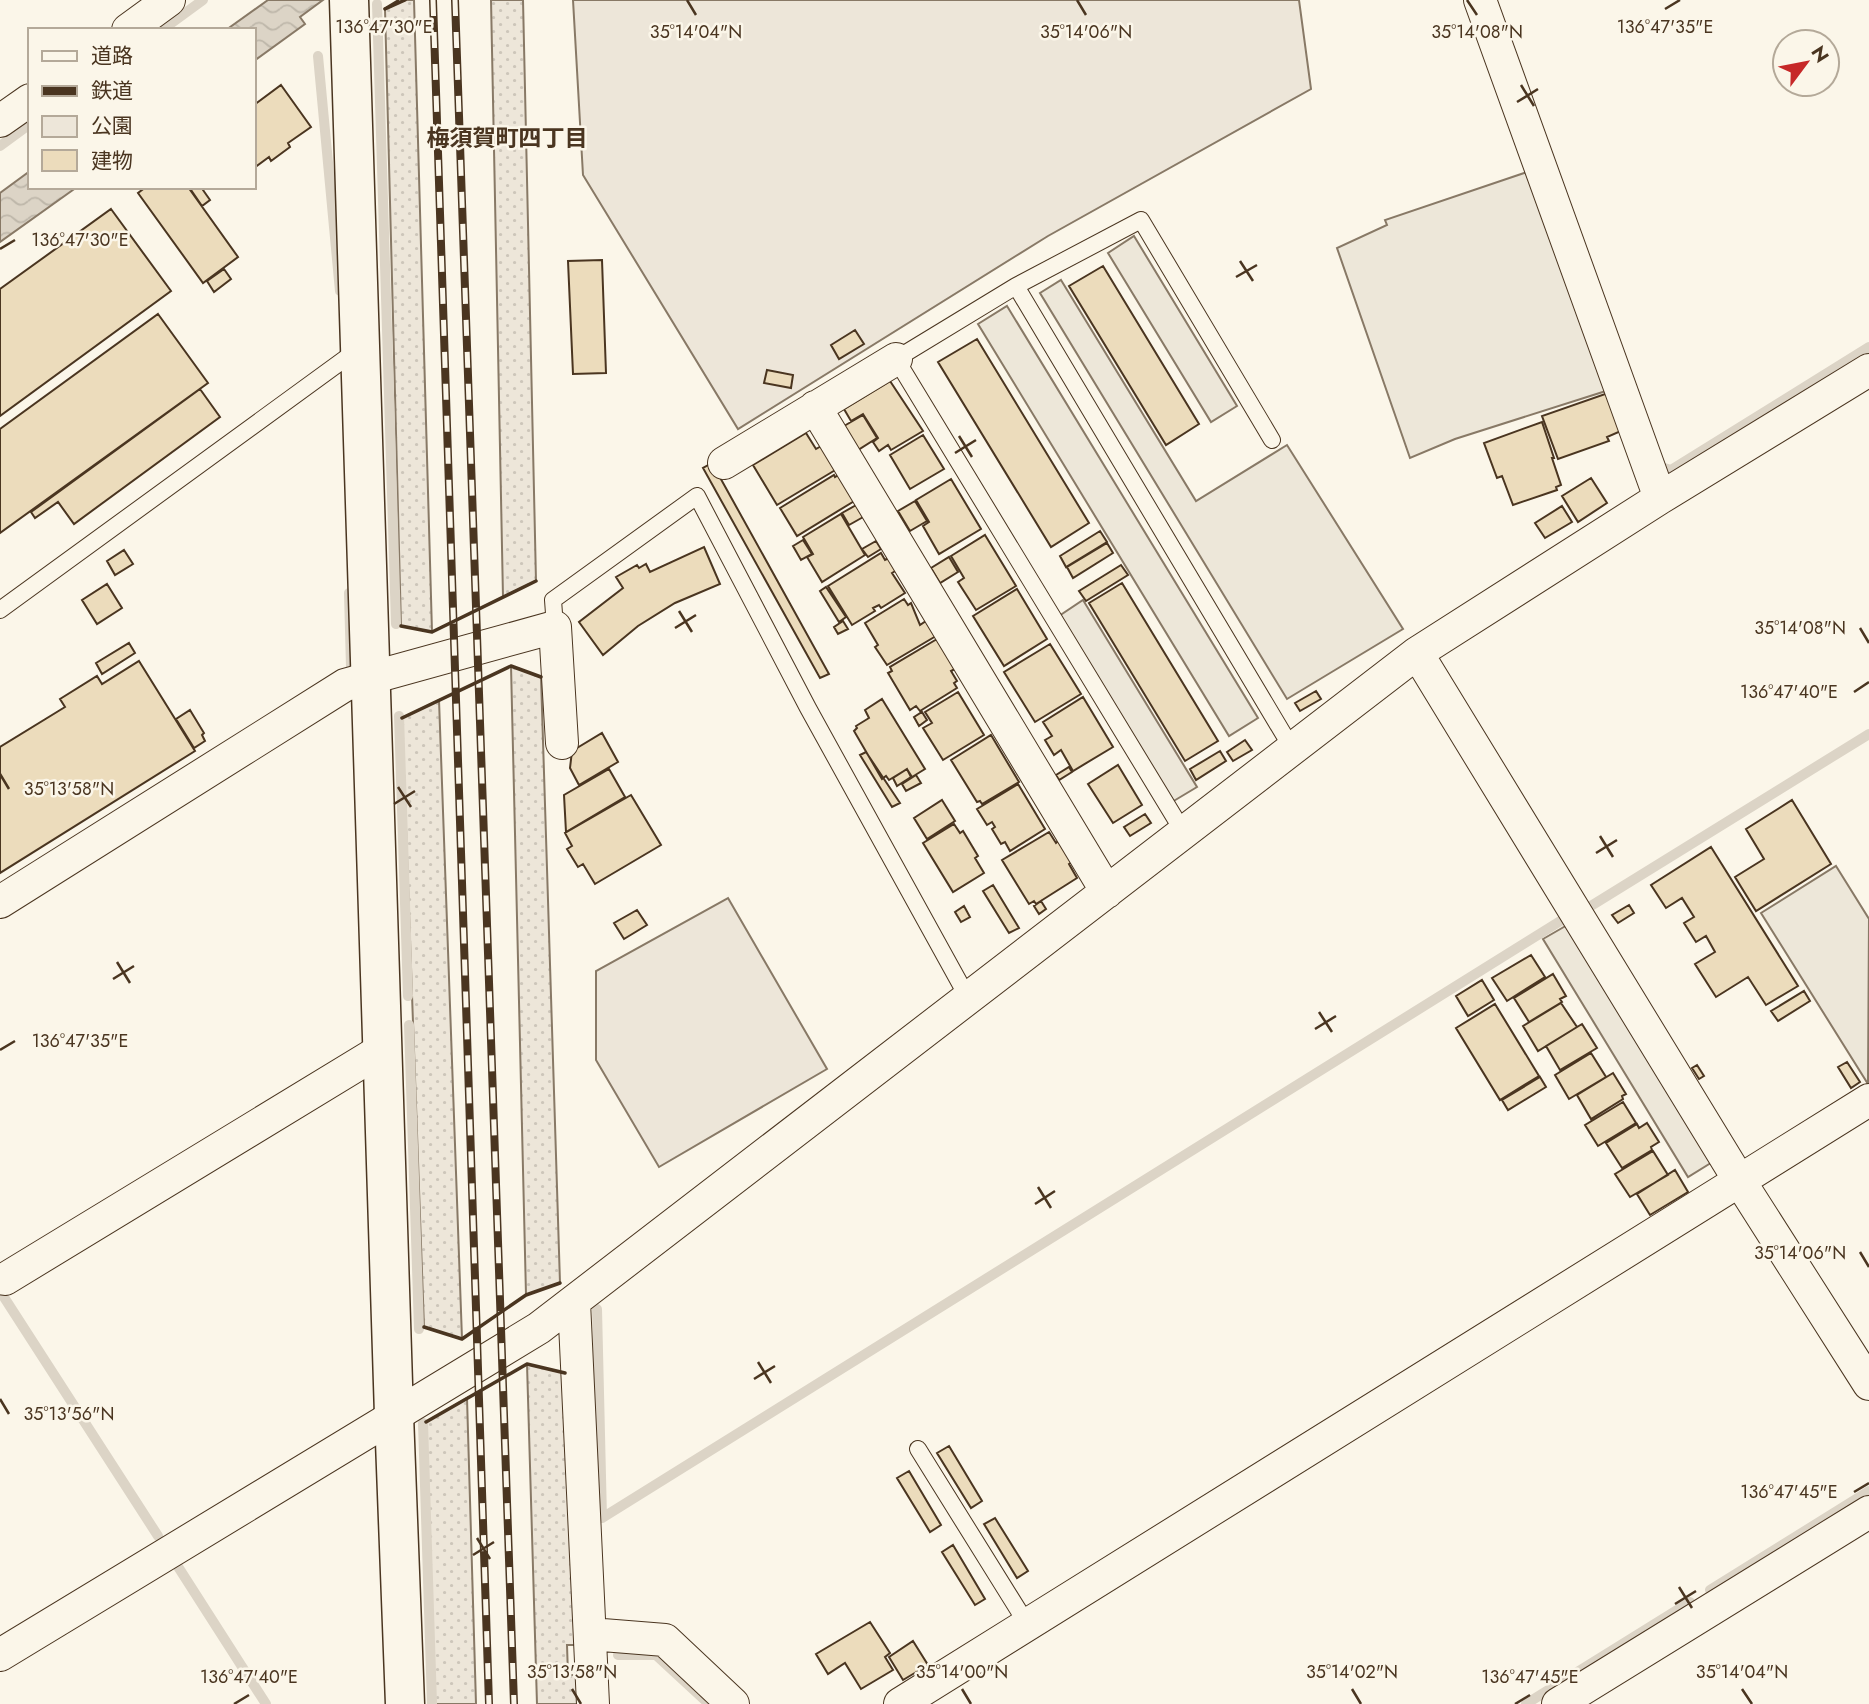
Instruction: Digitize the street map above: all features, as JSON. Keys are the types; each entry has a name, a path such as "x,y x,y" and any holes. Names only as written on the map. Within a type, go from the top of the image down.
{"street":[{"path":"131,28 169,0"},
{"path":"1480,0 1660,498"},
{"path":"349,4 405,1704"},
{"path":"0,121 28,101"},
{"path":"724,463 896,359"},
{"path":"0,1655 539,1328 1417,653 1660,498 1869,370"},
{"path":"816,407 1107,892"},
{"path":"0,902 345,685 555,627 562,743"},
{"path":"1417,653 1739,1180 1869,1384"},
{"path":"5,1279 383,1049"},
{"path":"900,1704 1869,1100"},
{"path":"574,1302 593,1704"},
{"path":"1558,1704 1869,1512"},
{"path":"590,1634 665,1640 733,1704"}],"lane":[{"path":"1184,833 896,359 1016,286 1141,220 1272,440"},
{"path":"1016,286 1293,750"},
{"path":"0,610 360,347"},
{"path":"555,627 553,600 697,496 808,708 968,998"},
{"path":"918,1449 1027,1624"}],"green space":[{"path":"405,0 414,0 432,632 401,626 385,9"},
{"path":"491,0 523,0 536,581 503,597"},
{"path":"573,0 1299,0 1311,89 1048,236 738,429 583,175"},
{"path":"511,666 541,677 560,1283 526,1295"},
{"path":"439,700 462,1339 424,1327 402,718"},
{"path":"728,898 827,1069 659,1167 596,1060 596,971"},
{"path":"527,1364 569,1374 579,1645 567,1645 568,1675 580,1675 581,1704 537,1704"},
{"path":"467,1398 476,1704 434,1704 426,1422"}],"shaded area":[{"path":"1530,171 1609,390 1455,439 1410,458 1337,248 1387,225 1385,220"},
{"path":"1134,236 1237,406 1211,422 1108,253"},
{"path":"1061,280 1196,501 1287,445 1403,629 1287,699 1040,293"},
{"path":"1007,306 1258,718 1229,736 978,324"},
{"path":"1083,600 1197,787 1172,802 1059,616"},
{"path":"1836,866 1869,919 1868,1084 1761,913"},
{"path":"1569,924 1714,1161 1688,1177 1543,939"}],"water":[{"path":"268,0 323,0 300,17 305,24 256,60 256,28 229,28"},
{"path":"28,172 28,189 74,189 0,242 0,193"}],"building":[{"path":"281,85 311,127 288,143 290,147 271,161 269,157 256,167 256,104"},
{"path":"143,189 189,189 238,257 203,283 138,193"},
{"path":"190,189 204,189 210,200 202,206"},
{"path":"111,209 171,291 0,416 0,289"},
{"path":"602,260 606,373 573,374 568,261"},
{"path":"1103,266 1199,424 1166,445 1069,286"},
{"path":"224,269 231,279 214,292 207,281"},
{"path":"158,314 208,383 0,533 0,429"},
{"path":"855,330 864,344 839,359 831,345"},
{"path":"977,339 1089,523 1051,547 938,362"},
{"path":"767,370 793,375 791,388 764,383"},
{"path":"890,381 923,431 891,450 888,445 879,451 873,442 878,438 863,414 851,421 844,409"},
{"path":"200,389 220,417 74,524 58,502 35,518 31,512"},
{"path":"1608,393 1621,431 1607,437 1609,441 1558,459 1542,416"},
{"path":"863,415 877,438 858,450 844,426"},
{"path":"1542,422 1561,485 1556,487 1557,490 1513,505 1502,476 1497,478 1484,443"},
{"path":"806,433 816,449 823,445 837,469 777,505 753,465"},
{"path":"923,435 944,469 910,489 890,455"},
{"path":"712,463 829,674 820,678 703,468"},
{"path":"840,474 856,500 797,536 780,508"},
{"path":"1591,478 1607,503 1578,522 1562,496"},
{"path":"951,479 981,529 939,554 923,526 929,522 916,500"},
{"path":"915,501 927,521 910,531 898,511"},
{"path":"858,504 865,516 849,525 842,513"},
{"path":"1562,506 1572,522 1545,538 1535,523"},
{"path":"841,514 865,555 822,582 807,557 813,554 803,537"},
{"path":"1100,531 1107,542 1066,567 1060,556"},
{"path":"985,535 1016,586 976,610 958,582 964,578 951,556"},
{"path":"803,540 812,554 801,560 793,546"},
{"path":"876,541 881,549 868,557 862,549"},
{"path":"1107,543 1113,553 1073,578 1067,567"},
{"path":"704,547 720,584 675,603 638,626 603,655 579,622 623,588 616,577 637,565 639,568 646,564 650,572"},
{"path":"124,550 133,564 115,575 107,561"},
{"path":"881,553 885,560 889,558 897,570 892,573 905,593 881,608 879,605 873,608 875,611 852,625 828,586"},
{"path":"949,557 958,572 940,583 931,568"},
{"path":"1121,565 1128,575 1086,601 1079,591"},
{"path":"1122,583 1218,741 1185,761 1089,603"},
{"path":"107,584 122,608 97,624 82,600"},
{"path":"826,587 846,617 839,622 820,591"},
{"path":"1017,589 1047,639 1004,666 973,616"},
{"path":"904,599 908,605 911,603 920,625 926,621 936,636 887,665 875,647 878,645 865,623"},
{"path":"843,621 848,629 838,634 834,627"},
{"path":"937,639 955,669 951,671 957,681 954,683 957,688 920,711 916,706 910,710 888,673 892,671 890,667"},
{"path":"129,643 135,653 102,674 96,663"},
{"path":"1050,644 1081,694 1035,722 1004,672"},
{"path":"139,661 195,751 0,873 0,747 65,707 60,699 97,676 102,684"},
{"path":"1316,691 1321,699 1300,711 1295,703"},
{"path":"958,692 984,735 943,760 923,728 932,723 925,712"},
{"path":"1083,697 1113,747 1073,771 1061,750 1054,755 1045,740 1052,736 1043,722"},
{"path":"882,699 925,769 912,777 907,769 889,780 886,776 882,779 854,731 856,726 869,718 865,710"},
{"path":"190,710 204,733 202,735 205,741 194,748 176,719"},
{"path":"922,712 927,720 919,726 914,717"},
{"path":"602,733 618,762 579,785 570,768 572,751"},
{"path":"991,735 1019,782 982,804 977,802 951,760"},
{"path":"1245,740 1252,750 1233,761 1227,752"},
{"path":"1220,751 1226,761 1196,780 1190,769"},
{"path":"866,752 900,803 892,807 860,755"},
{"path":"1118,765 1142,805 1113,823 1088,784"},
{"path":"1069,767 1072,772 1059,780 1056,775"},
{"path":"609,769 625,797 566,832 564,795"},
{"path":"907,769 911,777 897,786 893,778"},
{"path":"916,775 921,783 906,791 902,784"},
{"path":"1018,784 1045,829 1010,851 1005,842 1001,844 992,829 995,827 992,822 987,825 977,809"},
{"path":"631,795 661,845 595,884 583,864 578,867 567,849 572,846 565,833"},
{"path":"942,800 955,821 927,839 914,818"},
{"path":"1792,800 1831,864 1756,911 1735,877 1764,859 1746,829"},
{"path":"1145,814 1151,823 1130,836 1124,827"},
{"path":"954,824 960,833 963,831 978,856 975,858 984,873 953,892 923,843"},
{"path":"1049,832 1072,862 1069,864 1077,878 1036,904 1034,901 1029,904 1002,860"},
{"path":"1711,847 1798,986 1766,1005 1748,977 1716,997 1695,964 1715,952 1706,936 1696,942 1684,923 1694,917 1682,898 1666,908 1651,885"},
{"path":"993,885 1019,928 1009,933 983,891"},
{"path":"1041,901 1046,909 1039,914 1034,906"},
{"path":"1629,905 1634,913 1618,923 1612,915"},
{"path":"964,906 970,917 961,922 955,912"},
{"path":"637,910 647,925 624,939 614,923"},
{"path":"1531,955 1545,977 1507,1001 1492,978"},
{"path":"1553,974 1566,996 1560,999 1562,1002 1529,1022 1514,998"},
{"path":"1482,980 1494,1000 1468,1016 1456,996"},
{"path":"1804,991 1810,1001 1778,1021 1771,1011"},
{"path":"1561,1003 1577,1027 1538,1051 1523,1026"},
{"path":"1495,1004 1539,1076 1500,1100 1456,1028"},
{"path":"1582,1024 1597,1048 1560,1070 1546,1046"},
{"path":"1591,1053 1606,1077 1569,1099 1555,1075"},
{"path":"1847,1062 1860,1082 1851,1088 1838,1067"},
{"path":"1697,1065 1704,1076 1699,1079 1692,1068"},
{"path":"1613,1073 1626,1094 1622,1096 1623,1099 1591,1119 1577,1095"},
{"path":"1540,1077 1546,1087 1508,1110 1502,1100"},
{"path":"1623,1102 1636,1123 1598,1146 1585,1125"},
{"path":"1647,1123 1659,1142 1651,1147 1652,1150 1622,1168 1606,1143 1637,1124 1639,1128"},
{"path":"1653,1151 1668,1175 1630,1197 1615,1174"},
{"path":"1675,1170 1688,1192 1650,1215 1637,1194"},
{"path":"949,1446 982,1501 971,1508 937,1453"},
{"path":"909,1471 941,1525 930,1532 897,1478"},
{"path":"995,1518 1028,1571 1017,1578 984,1524"},
{"path":"953,1545 985,1599 975,1605 942,1552"},
{"path":"870,1622 890,1653 885,1657 893,1670 861,1689 845,1663 828,1674 816,1654"},
{"path":"913,1641 928,1665 903,1680 889,1657"}],"waterway":[{"path":"165,28 203,0"},
{"path":"377,4 396,624"},
{"path":"318,56 340,291"},
{"path":"0,146 28,125"},
{"path":"1659,461 1661,467 1671,470 1869,347"},
{"path":"349,593 351,667"},
{"path":"399,716 408,996"},
{"path":"1586,909 1869,734"},
{"path":"602,1518 1562,920"},
{"path":"409,1025 419,1329"},
{"path":"0,1291 158,1536"},
{"path":"597,1309 602,1518"},
{"path":"423,1423 432,1704"},
{"path":"1710,1590 1869,1491"},
{"path":"175,1562 266,1704"},
{"path":"1526,1704 1690,1602"},
{"path":"618,1655 656,1655 709,1704"}],"railway":[{"path":"433,0 489,1704"},
{"path":"455,0 514,1704"}],"wall":[{"path":"385,9 405,0"},
{"path":"401,626 432,632 536,581"},
{"path":"402,718 511,666 541,677"},
{"path":"424,1327 462,1339 526,1295 560,1283"},
{"path":"426,1422 527,1364 565,1373"}],"district":[{"name":"梅須賀町四丁目","path":"507,138"}]}
